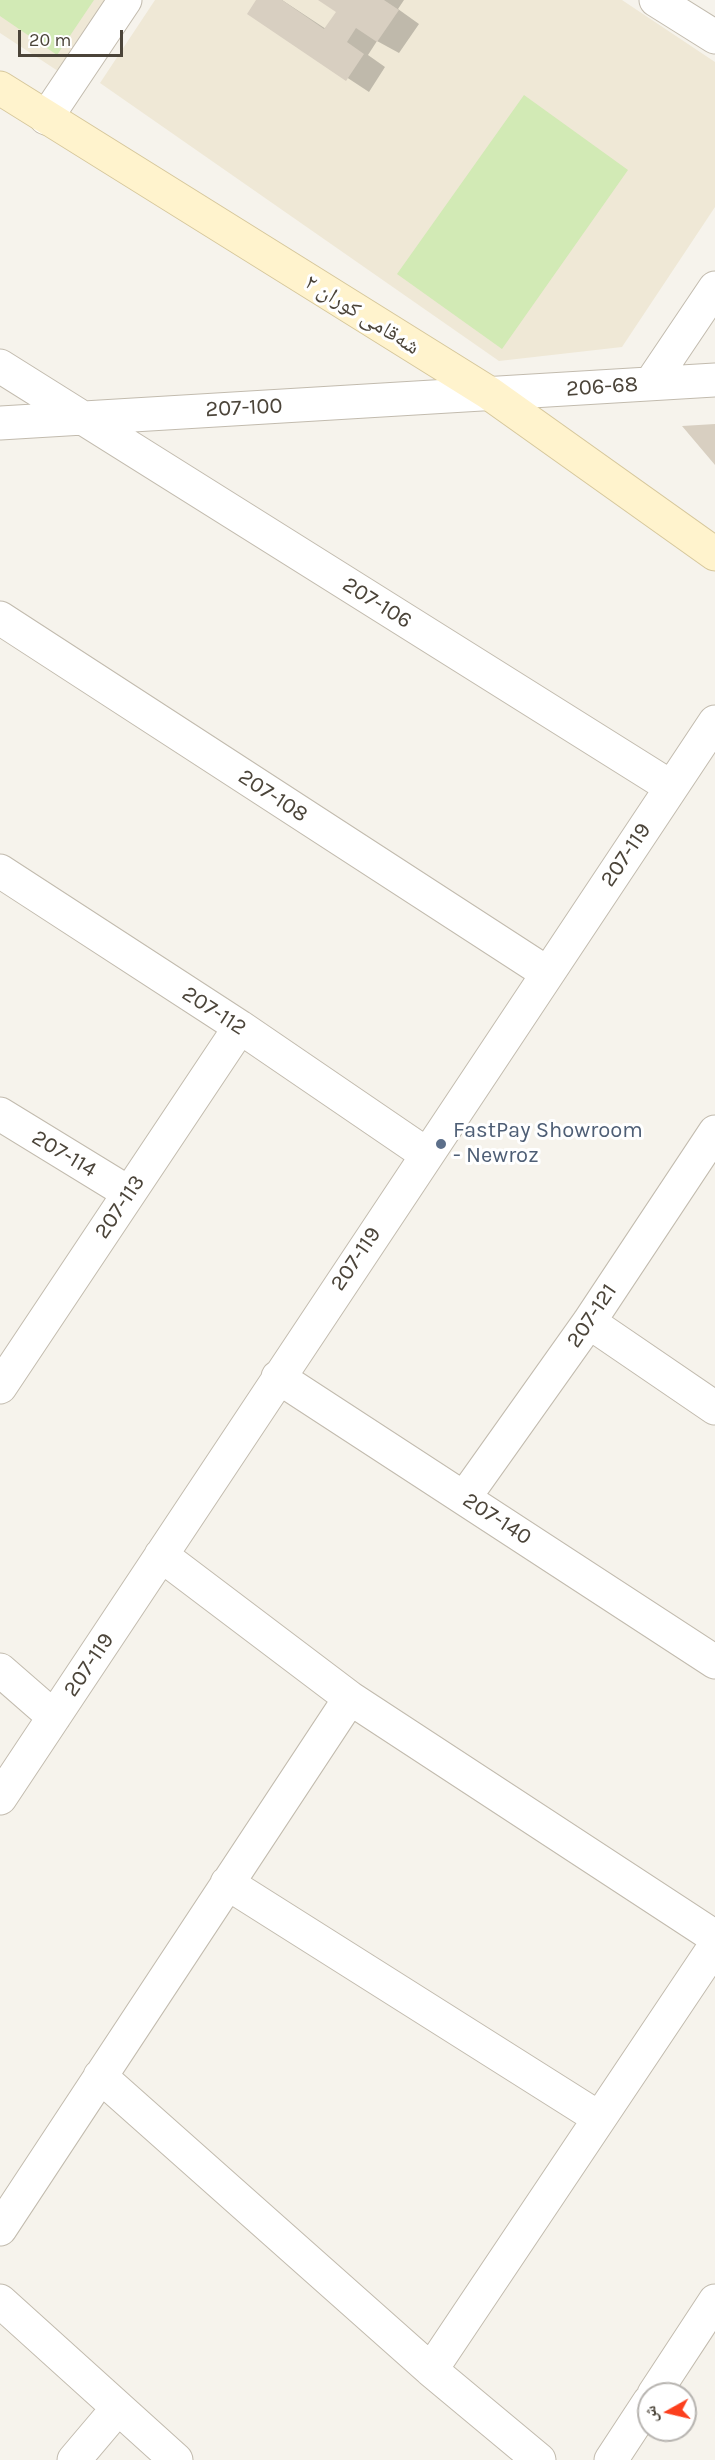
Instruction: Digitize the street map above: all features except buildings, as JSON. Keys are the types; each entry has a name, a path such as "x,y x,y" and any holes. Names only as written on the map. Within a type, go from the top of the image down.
{"street":[{"path":"46,118 125,0"},
{"path":"656,0 703,19"},
{"name":"شەقامی کوران ٢","path":"0,88 489,393 715,554"},
{"path":"651,383 715,288"},
{"name":"207-106","path":"0,366 671,787"},
{"name":"206-68","path":"489,393 715,380"},
{"name":"207-100","path":"0,423 489,393"},
{"name":"207-108","path":"0,618 547,973"},
{"name":"207-119","path":"0,1798 715,722"},
{"name":"207-112","path":"0,871 240,1028 426,1154"},
{"name":"207-113","path":"0,1387 240,1028"},
{"name":"207-114","path":"0,1114 129,1193"},
{"name":"207-121","path":"464,1498 589,1322 715,1132"},
{"path":"589,1322 715,1408"},
{"name":"207-140","path":"278,1377 715,1662"},
{"path":"161,1555 350,1698 715,1937"},
{"path":"0,1670 54,1717"},
{"path":"0,2229 350,1698"},
{"path":"227,1883 599,2118"},
{"path":"431,2370 715,1946"},
{"path":"100,2076 431,2370 539,2460"},
{"path":"0,2301 176,2460"},
{"path":"662,2382 715,2301"},
{"path":"74,2460 118,2408"},
{"path":"611,2460 637,2420"}],"shaded area":[{"path":"0,0 108,0 61,73 0,33"},
{"path":"155,0 622,0 715,62 715,207 622,347 499,361 100,83"}],"green space":[{"path":"0,0 94,0 57,55 0,16"},
{"path":"524,95 628,170 502,349 397,274"}],"place":[{"name":"FastPay Showroom - Newroz","path":"441,1144"}]}
